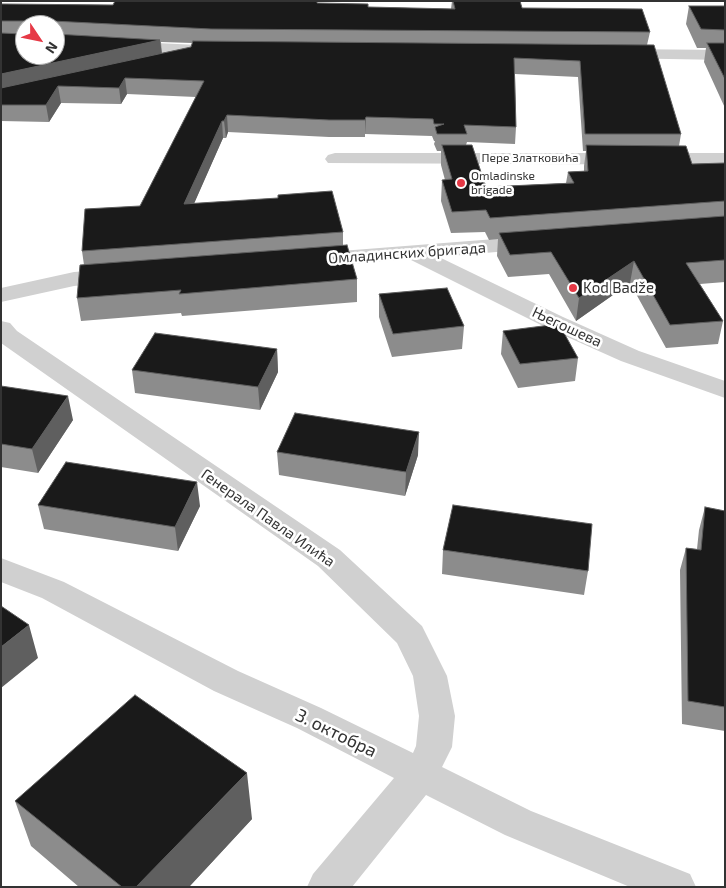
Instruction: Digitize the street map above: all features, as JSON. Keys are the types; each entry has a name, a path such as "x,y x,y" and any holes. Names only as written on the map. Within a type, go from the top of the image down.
{"street":[{"path":"65,44 212,51 237,50"},
{"path":"158,64 212,51"},
{"path":"605,54 725,55"},
{"name":"Пере Златковића","path":"335,159 725,159"},
{"name":"Омладинских бригада","path":"299,261 550,242"},
{"name":"Његошева","path":"413,253 554,322 630,356 725,390"},
{"path":"1,295 74,279 134,274"},
{"name":"Генерала Павла Илића","path":"1,328 8,336 328,558 410,635 430,676 437,716 434,747 420,775 327,887"},
{"name":"3. октобра","path":"1,569 53,590 226,681 309,718 518,823 676,887"}],"building":[{"path":"115,1 317,1 317,3 368,4 368,7 455,9 453,1 520,1 522,8 642,9 650,32 211,29 65,22 65,15 15,15 15,21 1,21 1,4 113,5"},
{"path":"689,6 725,6 725,30 701,29"},
{"path":"1,33 15,34 15,65 43,65 1,74"},
{"path":"65,35 160,40 65,60"},
{"path":"193,41 654,45 681,134 585,134 580,61 514,58 516,127 464,125 467,134 437,134 435,127 444,124 434,124 433,119 366,117 365,120 329,120 227,115 224,121 222,121 184,204 278,198 278,195 332,191 343,232 82,251 85,209 140,206 204,81 125,78 119,88 58,86 46,105 1,105 1,88 191,47"},
{"path":"707,43 725,43 725,79"},
{"path":"442,145 472,145 486,187 574,183 568,172 588,171 586,145 686,146 692,164 725,163 725,201 490,218 486,210 452,212 442,180 452,179"},
{"path":"725,216 725,260 686,263 723,321 670,325 634,261 579,298 551,252 510,255 499,233"},
{"path":"347,245 357,279 179,294 181,290 77,298 80,265"},
{"path":"447,288 464,326 393,334 379,294"},
{"path":"559,324 578,358 520,364 503,331"},
{"path":"155,333 277,349 258,387 132,370"},
{"path":"1,386 68,396 32,449 1,444"},
{"path":"295,413 419,432 406,472 277,452"},
{"path":"66,462 197,482 175,527 38,505"},
{"path":"453,505 592,524 588,571 443,550"},
{"path":"705,507 725,511 725,707 688,701 686,548 701,550"},
{"path":"1,606 29,625 1,647"},
{"path":"135,695 247,773 136,887 122,887 15,801"}],"place":[{"name":"Omladinske brigade","path":"461,183"},
{"name":"Kod Badže","path":"573,288"}]}
